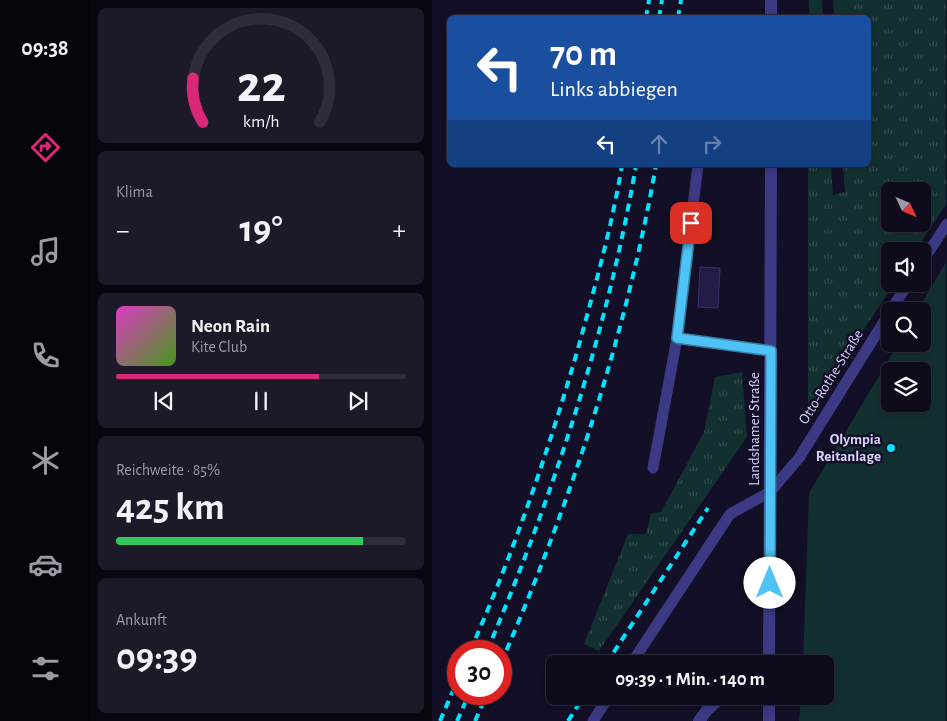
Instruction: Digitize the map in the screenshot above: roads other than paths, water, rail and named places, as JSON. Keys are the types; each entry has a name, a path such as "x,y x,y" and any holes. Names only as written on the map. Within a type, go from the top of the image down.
{"street":[{"path":"771,0 771,15"},
{"name":"Landshamer Straße","path":"769,655 771,167"},
{"path":"699,721 712,705"},
{"path":"769,705 770,721"}],"lane":[{"path":"653,468 677,338 698,167"},
{"path":"931,248 946,224"},
{"name":"Otto-Rothe-Straße","path":"770,492 799,458 881,326"},
{"path":"677,338 771,351"},
{"path":"637,655 730,514 770,492"},
{"path":"593,721 604,705"}],"railway":[{"path":"646,15 649,0"},
{"path":"660,15 662,0"},
{"path":"678,15 681,0"},
{"path":"475,640 516,538 556,423 597,278 622,167"},
{"path":"492,640 534,534 594,351 610,289 636,167"},
{"path":"511,640 550,542 593,418 629,293 656,167"},
{"path":"612,655 708,508"},
{"path":"440,721 447,705"},
{"path":"457,721 464,705"},
{"path":"475,721 482,705"},
{"path":"568,721 578,705"}],"place":[{"name":"Olympia Reitanlage","path":"891,448"}]}
